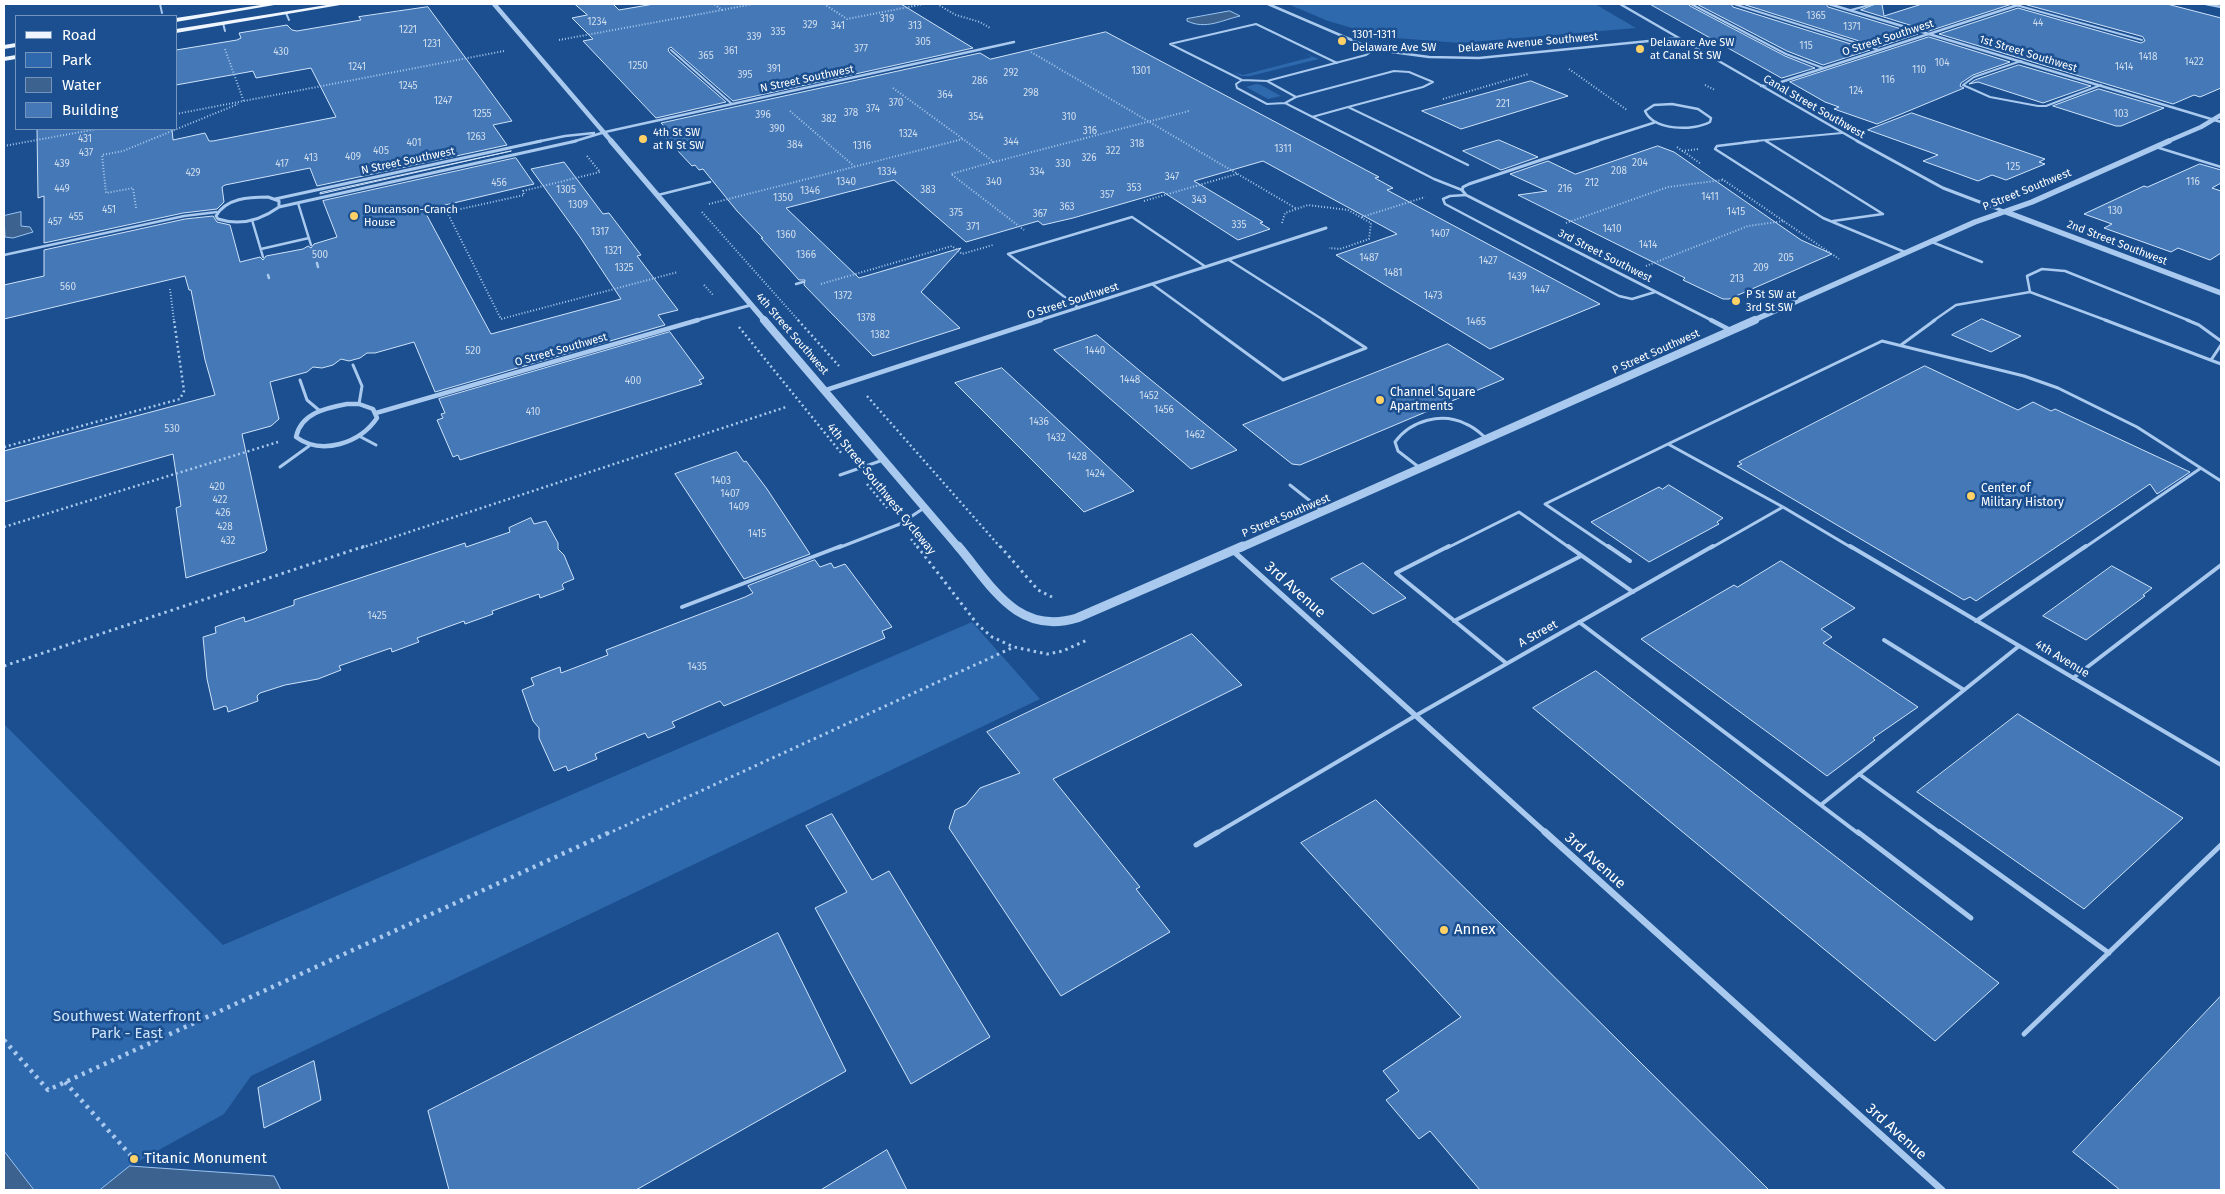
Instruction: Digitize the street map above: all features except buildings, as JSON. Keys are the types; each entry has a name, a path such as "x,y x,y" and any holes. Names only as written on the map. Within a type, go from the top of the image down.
{"main road":[{"path":"178,20 277,4"},
{"path":"178,31 343,4"}],"street":[{"name":"4th Street Southwest","path":"494,4 826,390 1006,603 1020,616 1034,620 1062,622 1099,608"},
{"name":"Delaware Avenue Southwest","path":"1268,4 1351,40 1377,48 1416,56 1467,58 1679,38"},
{"name":"Canal Street Southwest","path":"1620,4 1912,173 1943,188 2006,212"},
{"name":"1st Street Southwest","path":"1829,4 2221,122"},
{"name":"O Street Southwest","path":"1761,86 1778,83 2020,4"},
{"path":"2206,4 2221,8"},
{"name":"N Street Southwest","path":"605,132 565,136 275,199 259,197 244,199 230,204 217,212 216,216 223,221 252,220 270,214 279,207 570,143 605,132 1014,42"},
{"path":"1466,195 1462,190 1463,187 1469,184 1656,122 1688,128 1706,125 1710,122 1711,118 1708,114 1692,107 1662,104 1648,107 1645,111 1656,122"},
{"name":"P Street Southwest","path":"1099,608 1324,512 1976,222 2006,212 2156,147 2221,115"},
{"name":"3rd Street Southwest","path":"1466,195 1732,331"},
{"path":"275,199 279,202 279,207"},
{"name":"2nd Street Southwest","path":"2006,212 2221,293"},
{"name":"O Street Southwest","path":"826,390 1326,228"},
{"name":"O Street Southwest","path":"376,413 752,305"},
{"path":"359,404 373,408 376,413 374,424 359,436 334,445 309,446 300,442 296,437 296,431 301,424 320,411 359,404"},
{"name":"3rd Avenue","path":"1233,550 1942,1190"}],"lane":[{"path":"160,4 162,13"},
{"path":"1691,4 1786,54 1823,68"},
{"path":"1734,4 1879,50"},
{"path":"1851,10 1873,4"},
{"path":"2016,5 2142,40"},
{"path":"286,13 289,20"},
{"path":"223,23 225,30"},
{"path":"1337,63 1256,24 1170,44 1242,80 1266,81 1337,63 1366,55 1377,48"},
{"path":"671,50 732,104"},
{"path":"2021,61 1974,77 1963,84 1971,90 2009,102 2038,107 2101,86"},
{"path":"1242,80 1236,84 1237,88 1267,104 1284,103 1296,97 1394,71 1409,72 1433,82 1424,87 1311,117"},
{"path":"1266,81 1296,97"},
{"path":"1284,103 1434,179 1462,190"},
{"path":"1348,107 1468,165"},
{"path":"1842,133 1726,144 1717,146 1716,149 1812,211 1907,253"},
{"path":"1765,140 1883,214 1831,221"},
{"path":"2156,147 2221,167"},
{"path":"658,195 710,182"},
{"path":"1466,195 1450,196 1443,199 1445,204 1618,296 1632,299 1655,292"},
{"path":"298,203 311,245"},
{"path":"4,255 139,225 217,212"},
{"path":"1079,308 1008,254 1132,216 1206,267"},
{"path":"252,220 263,256"},
{"path":"261,249 309,238"},
{"path":"1932,242 1982,262"},
{"path":"1152,284 1283,380 1366,348 1229,260"},
{"path":"2030,292 2027,276 2042,269 2065,270 2199,325 2221,341"},
{"path":"796,284 803,282"},
{"path":"1901,345 1956,305 2030,292 2221,364"},
{"path":"1630,561 1545,504 1882,341 2024,376 2058,388 2136,427 2221,481"},
{"path":"2211,360 2221,345"},
{"path":"353,365 362,386 359,404"},
{"path":"300,380 307,400 320,411"},
{"path":"1421,469 1398,451 1395,442 1399,434 1408,427 1420,422 1450,419 1464,422 1488,439"},
{"path":"359,436 376,445"},
{"path":"1668,444 1892,571"},
{"path":"280,467 309,446"},
{"path":"840,475 884,460"},
{"path":"1976,621 2201,468"},
{"path":"1290,485 1324,512"},
{"path":"682,607 900,524 925,507"},
{"name":"A Street","path":"1196,845 1506,663 1782,507"},
{"path":"1506,663 1396,573 1519,512 1632,592"},
{"path":"1454,621 1581,556"},
{"path":"2073,678 2221,565"},
{"name":"4th Avenue","path":"1892,571 2221,765"},
{"path":"1579,622 1971,918"},
{"path":"1884,640 1964,690"},
{"path":"1822,804 2019,646"},
{"path":"1859,774 2109,953"},
{"path":"2024,1034 2221,845"}],"path":[{"path":"714,4 722,10"},
{"path":"559,40 753,4"},
{"path":"824,4 847,19 924,4"},
{"path":"937,4 956,15 980,22 994,30"},
{"path":"225,48 244,102"},
{"path":"178,114 504,52"},
{"path":"1031,52 1296,209"},
{"path":"1569,69 1629,111"},
{"path":"1435,101 1535,72"},
{"path":"874,73 994,162"},
{"path":"1705,85 1715,90"},
{"path":"772,95 855,166"},
{"path":"178,129 244,102"},
{"path":"1029,234 951,174 1189,111"},
{"path":"4,146 92,130"},
{"path":"139,225 133,188 106,193 102,155 123,151 175,130"},
{"path":"709,204 963,140"},
{"path":"1675,146 1703,166"},
{"path":"585,154 600,172 523,190 524,194 447,212 502,319 678,272"},
{"path":"1142,202 1237,174"},
{"path":"1717,175 1839,260"},
{"path":"1560,226 1668,187 1756,176"},
{"path":"1362,218 1432,194"},
{"path":"1642,267 1748,226 1784,221 1812,211"},
{"path":"820,284 952,246 962,254 996,244"},
{"path":"758,274 828,353"},
{"path":"4,447 180,399 184,391 170,288"},
{"name":"4th Street Southwest Cycleway","path":"65,1082 1014,647 992,637 978,625 900,524 743,332"},
{"path":"4,666 786,407"},
{"path":"880,411 1038,590"},
{"path":"4,527 296,437"},
{"path":"4,1040 48,1090 65,1082 134,1159"}],"green space":[{"path":"1288,4 1595,4 1636,28 1460,43 1383,37 1328,21"},
{"path":"1303,53 1319,59 1250,76 1241,76 1234,72 1243,75 1312,57"},
{"path":"1256,84 1281,96 1268,99 1246,87"},
{"name":"Southwest Waterfront Park - East","path":"972,622 1040,699 251,1076 224,1114 130,1166 100,1190 34,1190 4,1151 4,724 223,945"}],"water":[{"path":"1230,11 1240,16 1201,25 1187,21 1187,19"},
{"path":"21,212 21,226 30,227 33,232 13,238 5,237 4,216"},
{"path":"4,1151 34,1190 4,1190"},
{"path":"130,1166 274,1176 281,1190 100,1190"}],"place":[{"name":"1301-1311 Delaware Ave SW","path":"1342,41"},
{"name":"Delaware Ave SW at Canal St SW","path":"1640,49"},
{"name":"4th St SW at N St SW","path":"643,139"},
{"name":"Duncanson-Cranch House","path":"354,216"},
{"name":"P St SW at 3rd St SW","path":"1736,301"},
{"name":"Channel Square Apartments","path":"1380,400"},
{"name":"Center of Military History","path":"1971,496"},
{"name":"Annex","path":"1444,930"},
{"name":"Titanic Monument","path":"134,1159"}]}
